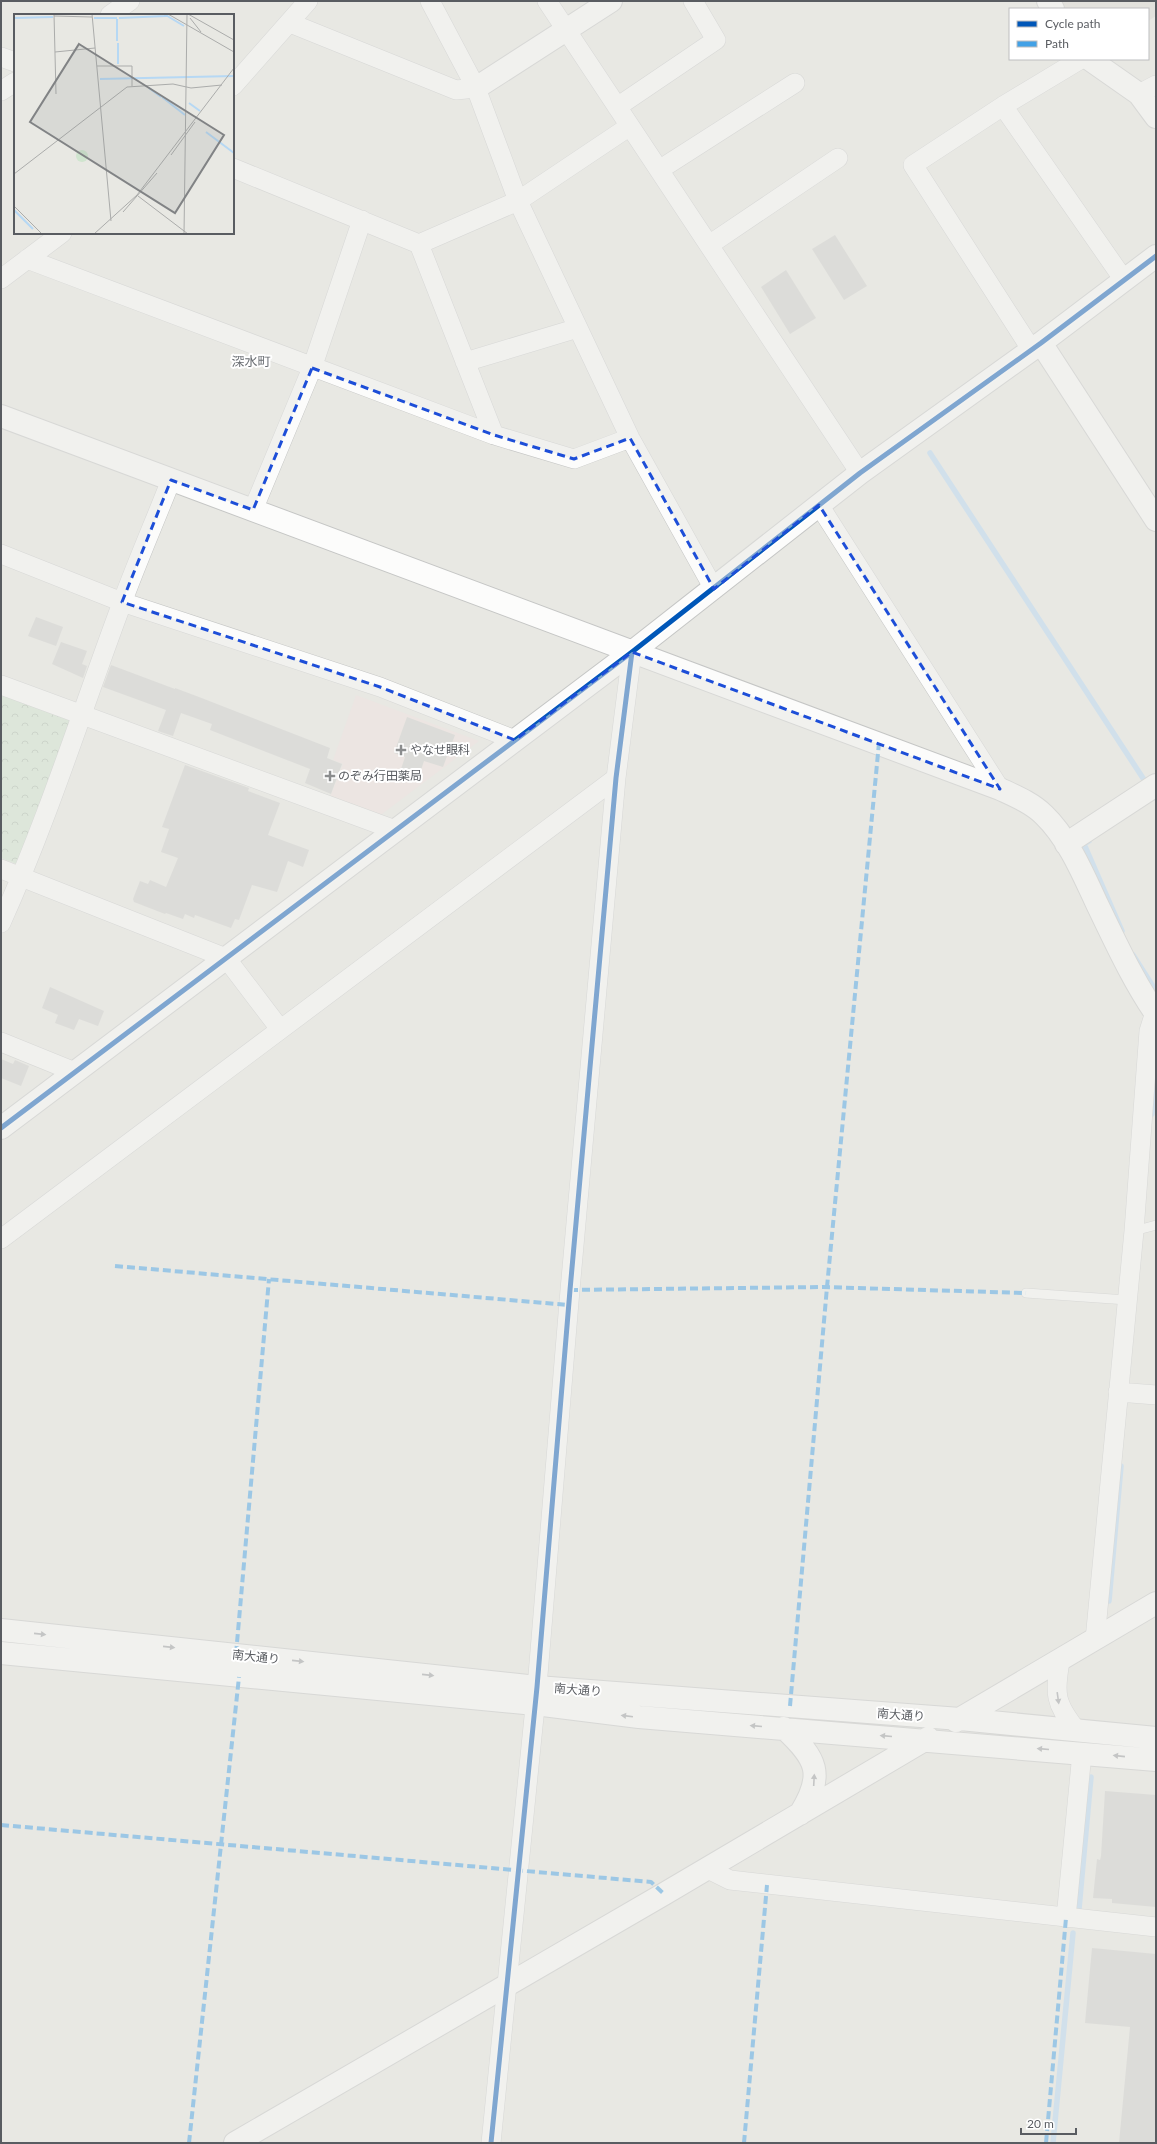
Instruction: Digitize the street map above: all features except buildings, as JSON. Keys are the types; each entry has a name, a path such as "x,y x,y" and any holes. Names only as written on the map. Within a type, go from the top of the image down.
{"street":[{"path":"111,14 130,1"},
{"path":"234,85 308,1"},
{"path":"430,1 476,88 518,201 630,438 714,589"},
{"path":"547,1 860,473"},
{"path":"290,22 456,90 476,88 567,31 611,1"},
{"path":"618,107 716,40 693,1"},
{"path":"1,56 14,62"},
{"path":"1079,60 1003,106 913,165 1156,520"},
{"path":"1091,60 1148,89 1156,117"},
{"path":"1,91 14,83"},
{"path":"659,170 795,83"},
{"path":"1003,106 1124,280"},
{"path":"419,244 518,201 630,126"},
{"path":"708,245 838,158"},
{"path":"234,168 419,244 494,434"},
{"path":"253,510 312,368 362,220"},
{"path":"1,279 61,234"},
{"path":"1,1128 632,652 860,473 1036,346 1156,256"},
{"path":"27,259 312,368 494,434 574,459 630,438"},
{"path":"465,362 578,328"},
{"path":"1,416 1000,789 1024,800 1044,815 1066,844 1086,879 1127,967 1155,1013 1149,1031 1128,1300 1094,1640"},
{"path":"1,923 22,877 122,602 171,480"},
{"path":"819,505 1000,789"},
{"path":"1,554 122,602 380,687 515,740"},
{"path":"491,2143 536,1695 570,1290 616,778 632,652"},
{"path":"1,685 395,830"},
{"path":"1,1239 616,778"},
{"path":"1066,844 1148,791"},
{"path":"1,869 226,958 280,1029"},
{"path":"1,1042 76,1072"},
{"path":"1118,1392 1156,1395"},
{"path":"235,2143 708,1869 1156,1603"},
{"name":"南大通り","path":"1,1630 536,1695 639,1717 1156,1760"},
{"name":"南大通り","path":"1,1653 536,1695 960,1719 1156,1738"},
{"path":"1060,1660 1057,1681 1058,1704 1076,1731"},
{"path":"784,1728 802,1745 811,1759 815,1778 812,1795 799,1815"},
{"path":"1066,1918 1082,1753"},
{"path":"708,1869 730,1880 1156,1927"}],"lane":[{"path":"1134,1231 1156,1225"},
{"path":"1026,1293 1128,1300"}],"highlighted area":[{"path":"312,368 494,435 574,459 630,438 714,589 819,505 1000,789 632,652 515,740 380,687 122,602 171,480 253,510"}],"shaded area":[{"path":"1048,1 1156,1 1156,16 1149,20 1149,8 1052,8"},
{"name":"やなせ眼科","path":"356,695 479,741 378,817 329,799 343,764 333,760"}],"green space":[{"path":"1,692 73,719 19,865 1,858"}],"waterway":[{"path":"930,453 1156,798"},
{"path":"1089,841 1084,844 1122,931"},
{"path":"1133,955 1156,991"},
{"path":"1152,1114 1156,1071"},
{"path":"1109,1601 1121,1466"},
{"path":"1079,1909 1091,1777"},
{"path":"1053,2143 1073,1933"}],"marked path":[{"path":"790,1706 827,1287 879,743"},
{"path":"115,1266 568,1305"},
{"path":"236,1654 269,1279"},
{"path":"570,1290 823,1287 1026,1293"},
{"path":"189,2143 239,1677"},
{"path":"1,1825 651,1882 664,1894"},
{"path":"744,2143 767,1885"},
{"path":"1046,2143 1066,1918"}],"cycle path":[{"path":"1,1128 632,652 860,473 1041,343 1156,256"},
{"path":"491,2143 537,1687 570,1290 616,778 632,652"}],"place":[{"name":"やなせ眼科","path":"401,750"},
{"name":"のぞみ行田薬局","path":"330,776"}],"district":[{"name":"深水町","path":"251,361"}]}
